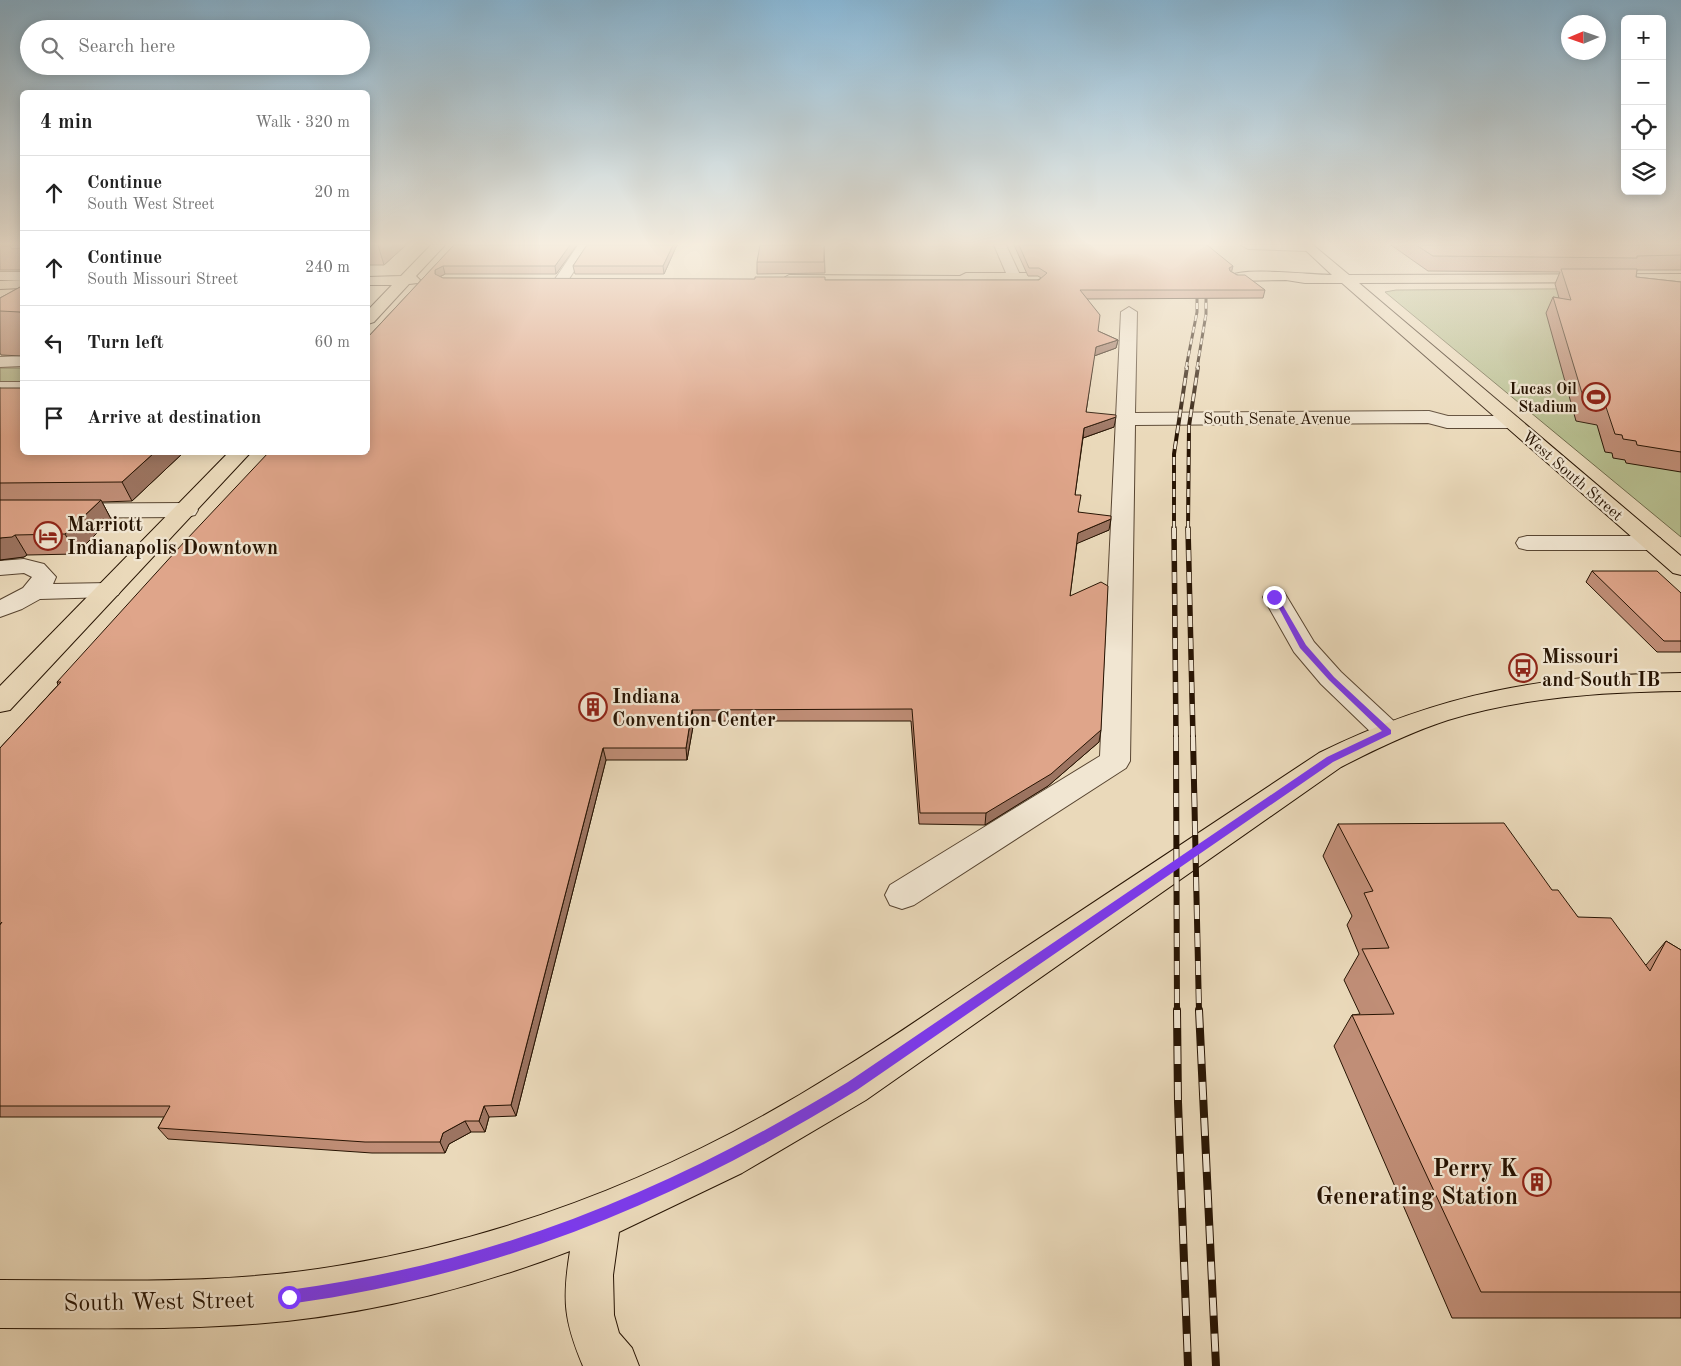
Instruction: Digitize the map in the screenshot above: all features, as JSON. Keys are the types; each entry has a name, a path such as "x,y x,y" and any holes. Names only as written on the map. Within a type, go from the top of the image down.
{"main road":[{"name":"West South Street","path":"1379,309 1681,568"},
{"path":"4,695 109,590 238,455"},
{"name":"South West Street","path":"0,1304 223,1302 340,1290 406,1276 504,1251 598,1217 665,1189 736,1153 845,1091 1330,760 1388,732 1452,709 1521,694 1586,686 1681,682"},
{"path":"598,1217 589,1295 590,1318 599,1349 614,1366"}],"street":[{"path":"902,894 1115,760 1129,312"},
{"path":"0,362 20,362"},
{"path":"0,387 20,387"},
{"name":"South Senate Avenue","path":"1126,419 1429,418 1447,422 1506,418"},
{"path":"0,511 187,510"},
{"path":"1527,543 1652,543"},
{"path":"0,568 22,566 41,571 44,577 34,592 0,609"},
{"path":"34,592 109,590"},
{"path":"1265,597 1269,622 1302,646 1388,732"}],"green space":[{"name":"Lucas Oil Stadium","path":"1405,309 1681,309 1681,537"},
{"path":"0,368 20,368 20,385 0,385"}],"building":[{"path":"0,309 20,309 20,312 0,311"},
{"name":"Indiana Convention Center","path":"394,309 1095,309 1100,315 1098,331 1118,340 1096,347 1086,412 1116,415 1116,417 1084,428 1075,495 1081,495 1078,512 1111,516 1111,519 1078,533 1070,596 1101,582 1108,586 1101,730 1051,774 986,813 920,813 912,709 692,710 686,748 603,748 511,1105 484,1106 479,1121 465,1121 443,1133 440,1142 365,1142 158,1128 170,1106 0,1106 0,925 2,922 0,924 0,748 61,682 57,682 266,455 370,455 370,335"},
{"name":"Lucas Oil Stadium","path":"1557,309 1681,309 1681,452 1637,445 1636,441 1623,439 1622,435 1615,434 1606,407 1585,403"},
{"path":"0,388 20,388 20,455 152,455 122,482 0,483"},
{"path":"0,500 101,500 65,534 15,535 0,538"},
{"path":"1592,571 1657,571 1681,593 1681,641 1664,641"},
{"name":"Perry K Generating Station","path":"1504,823 1552,890 1558,890 1578,917 1611,918 1650,971 1666,941 1681,950 1681,1292 1481,1292 1352,1015 1394,1014 1362,949 1389,948 1364,893 1373,891 1338,824"}],"railway":[{"path":"1186,368 1197,309"},
{"path":"1197,368 1206,309"},
{"path":"1174,528 1174,454 1187,367"},
{"path":"1188,528 1189,426 1198,367"},
{"path":"1174,528 1176,738"},
{"path":"1188,528 1193,738"},
{"path":"1176,737 1177,1011"},
{"path":"1193,737 1199,1011"},
{"path":"1177,1010 1178,1102 1188,1366"},
{"path":"1199,1010 1216,1366"}],"place":[{"name":"Lucas Oil Stadium","path":"1596,397"},
{"name":"Marriott Indianapolis Downtown","path":"48,536"},
{"name":"Missouri and South IB","path":"1523,668"},
{"name":"Indiana Convention Center","path":"593,707"},
{"name":"Perry K Generating Station","path":"1537,1182"}],"route":[{"path":"289,1297 340,1290 406,1276 504,1251 562,1231 665,1189 736,1153 792,1123 852,1086 1330,760 1388,732 1302,646 1274,597"}]}
